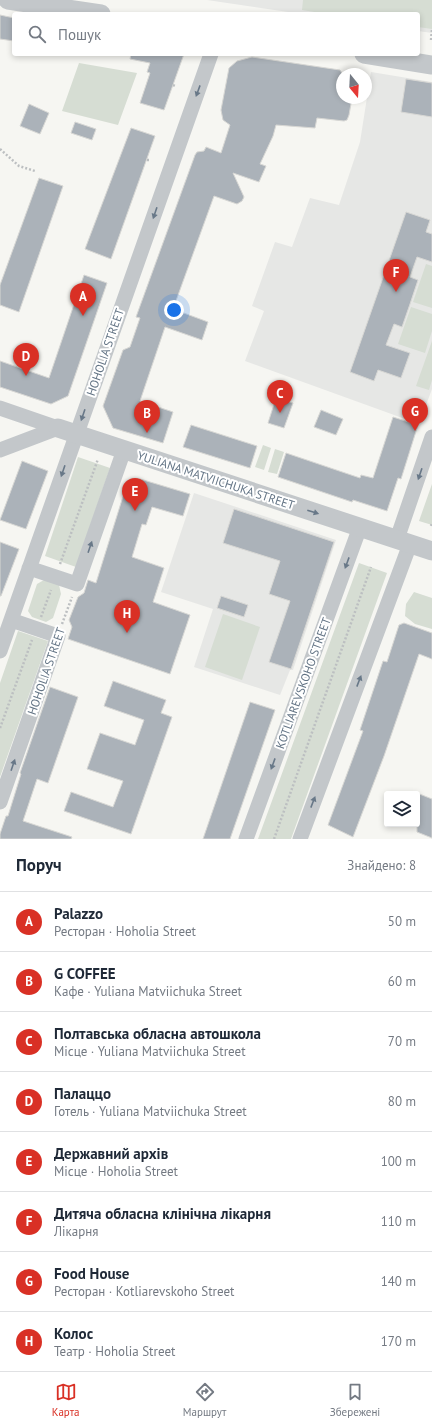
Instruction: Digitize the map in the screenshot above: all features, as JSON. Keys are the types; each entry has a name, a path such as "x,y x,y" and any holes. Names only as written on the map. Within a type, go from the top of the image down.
{"street":[{"path":"8,0 88,12"},
{"name":"HOHOLIA STREET","path":"0,651 210,56"},
{"path":"378,56 432,64"},
{"name":"YULIANA MATVIICHUKA STREET","path":"0,408 76,435 360,526 432,551"},
{"path":"0,450 58,428"},
{"path":"300,839 404,541 432,437"},
{"path":"29,568 77,584 124,450"},
{"name":"KOTLIAREVSKOHO STREET","path":"246,839 360,526"},
{"path":"11,620 58,636"},
{"name":"HOHOLIA STREET","path":"0,802 58,636"}],"path":[{"path":"431,40 432,29"},
{"path":"0,149 19,166 35,171"},
{"path":"0,728 98,459"},
{"path":"274,839 371,567"},
{"name":"HOHOLIA STREET","path":"58,636 77,584"}],"shaded area":[{"path":"207,0 432,0 432,33 420,31 420,12 288,12"},
{"path":"303,0 432,0 432,29 420,27 420,12 314,12 302,10"},
{"path":"79,63 137,73 118,125 62,111"},
{"path":"372,72 432,82 432,389 419,424 245,361 264,311 252,306 275,242 292,247 310,198 339,205 360,142 366,104 372,104"},
{"path":"426,264 432,266 432,308 413,302"},
{"path":"411,307 432,314 432,331 425,353 398,344"},
{"path":"432,341 432,380 429,390 416,386"},
{"path":"263,445 271,448 264,470 255,467"},
{"path":"275,449 284,452 277,474 268,472"},
{"path":"78,457 110,468 76,567 45,556"},
{"path":"432,484 432,525 419,521"},
{"path":"194,493 336,540 293,670 290,670 280,695 194,667 213,609 161,592"},
{"path":"359,563 387,573 291,839 258,839"},
{"path":"44,580 59,585 61,594 53,618 46,622 32,617 28,611 37,584"},
{"path":"414,592 432,598 432,629 415,624 405,616 406,604"},
{"path":"223,614 260,627 242,680 205,667"},
{"path":"18,631 48,641 0,777 0,683"}],"building":[{"path":"0,15 12,18 12,41 0,39"},
{"path":"131,56 183,56 164,110 140,103 150,73 147,72 150,63 130,59"},
{"path":"252,57 336,69 336,104 351,104 349,115 347,120 344,121 317,118 315,128 276,125 273,136 260,164 266,166 259,182 233,173 244,197 242,201 237,204 214,196 173,309 208,322 202,340 165,327 140,401 173,412 163,443 113,428 103,406 123,350 130,347 140,318 136,317 195,155 197,152 204,151 206,147 221,153 230,125 223,120 221,110 229,68 237,61"},
{"path":"406,79 432,83 432,117 401,112"},
{"path":"29,104 49,113 40,134 20,126"},
{"path":"75,122 96,129 92,140 71,133"},
{"path":"131,128 155,136 111,259 85,249"},
{"path":"39,178 63,186 19,312 0,305 0,285"},
{"path":"406,212 430,220 426,232 432,234 432,262 417,257 410,277 418,280 402,327 394,324 386,345 410,353 401,378 378,370 374,381 350,372"},
{"path":"84,275 107,283 68,396 51,404 0,387 0,361 49,378"},
{"path":"276,398 293,403 284,428 268,423"},
{"path":"321,410 343,419 336,435 314,427"},
{"path":"393,417 418,425 401,479 398,478 387,511 353,500 352,502 278,477 286,453 360,478 361,475 373,478"},
{"path":"191,425 257,446 250,468 183,447"},
{"path":"22,461 48,471 26,529 0,520"},
{"path":"140,479 190,494 183,516 152,507 146,525 142,524 132,557 164,568 153,602 190,615 170,674 68,639 72,627 69,620 78,597 84,593 88,580 96,583 125,490 132,482"},
{"path":"234,509 334,542 291,669 269,662 290,601 269,594 280,561 223,543"},
{"path":"0,542 19,549 1,596 0,596"},
{"path":"221,596 248,605 244,617 217,608"},
{"path":"404,623 432,633 432,659 419,654 384,756 353,837 328,825 363,731 360,730 383,661 387,662 399,625"},
{"path":"113,681 166,700 161,713 172,717 131,834 64,811 71,792 113,807 123,781 87,769 100,733 135,745 144,720 104,706"},
{"path":"50,687 78,697 48,783 37,779 23,821 72,837 71,839 0,839 0,834 6,816 8,816 21,774 20,773"},
{"path":"250,702 275,710 230,839 203,839"},
{"path":"420,794 432,799 432,838 417,832 417,827 420,827"}],"place":[{"name":"Дитяча обласна клінічна лікарня","path":"396,292"},
{"name":"Palazzo","path":"83,316"},
{"name":"Палаццо","path":"26,376"},
{"name":"Полтавська обласна автошкола","path":"280,413"},
{"name":"Food House","path":"415,431"},
{"name":"G COFFEE","path":"147,433"},
{"name":"Державний архів","path":"135,511"},
{"name":"Колос","path":"127,633"}]}
